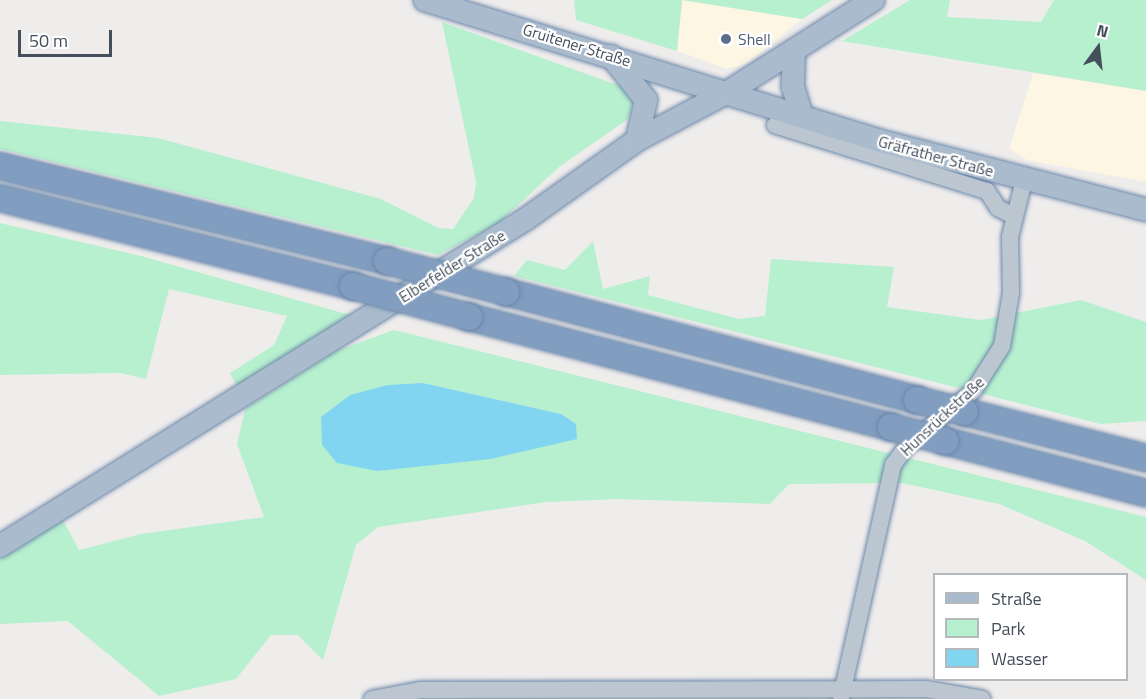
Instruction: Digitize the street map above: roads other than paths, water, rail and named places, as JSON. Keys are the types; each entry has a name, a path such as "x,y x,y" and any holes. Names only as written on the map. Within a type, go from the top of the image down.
{"highway":[{"path":"11,168 387,261 1146,458"},
{"path":"8,200 354,286 1146,493"},
{"path":"1032,427 1146,439"}],"main road":[{"name":"Gruitener Straße","path":"425,0 728,92"},
{"name":"Elberfelder Straße","path":"0,546 516,225 637,140 728,92 873,0"},
{"path":"794,51 793,87 802,116"},
{"path":"611,56 646,100 637,140"},
{"name":"Gräfrather Straße","path":"728,92 802,116 1024,180 1146,210"}],"street":[{"name":"Gräfrather Straße","path":"775,125 872,158 987,191 998,208 1016,209"},
{"name":"Hunsrückstraße","path":"841,694 893,465 906,447 974,390 1002,346 1011,293 1008,259 1016,209 1024,180"},
{"name":"Elberfelder Straße","path":"0,533 28,530"},
{"path":"372,699 420,690 577,696 841,694 926,689 982,699"}],"water":[{"path":"423,383 561,414 576,424 577,439 491,459 377,471 337,463 322,445 321,417 350,395 388,385"}],"place":[{"name":"Shell","path":"726,39"}]}
